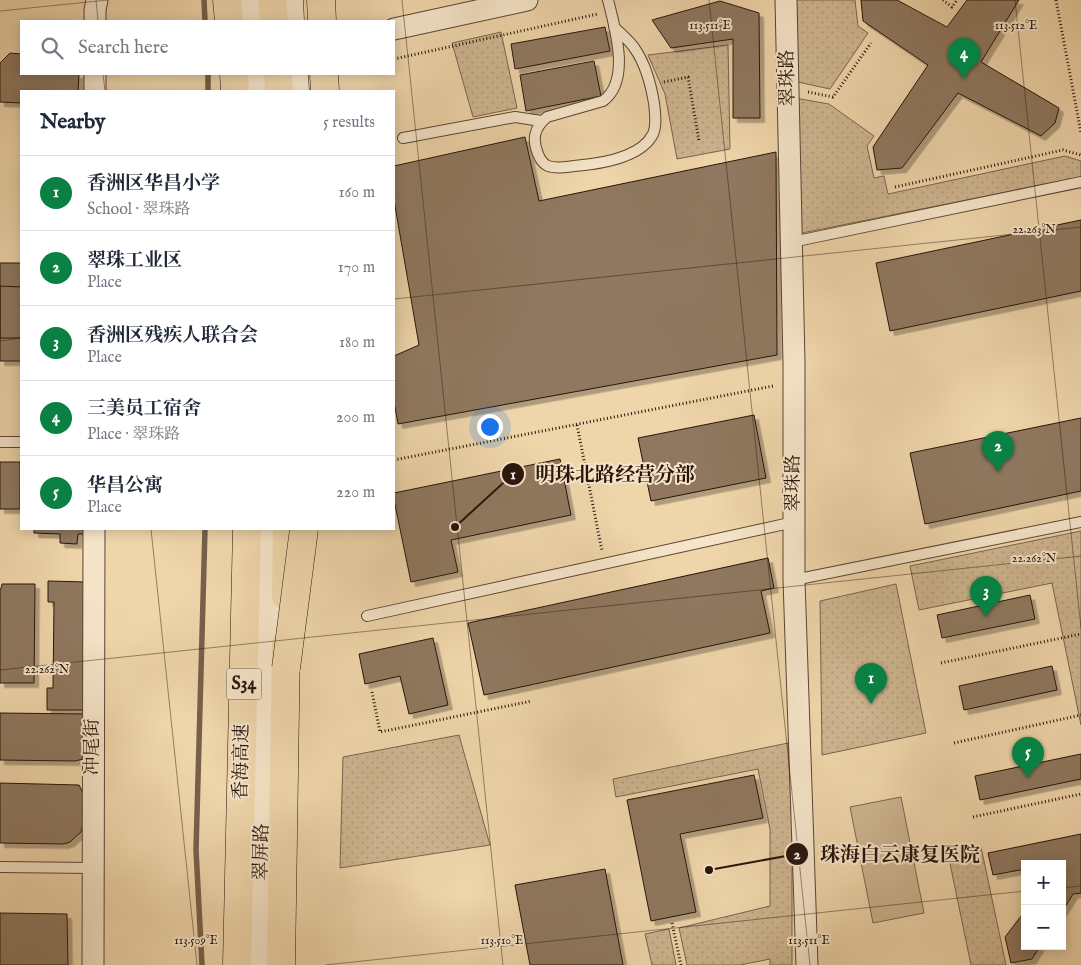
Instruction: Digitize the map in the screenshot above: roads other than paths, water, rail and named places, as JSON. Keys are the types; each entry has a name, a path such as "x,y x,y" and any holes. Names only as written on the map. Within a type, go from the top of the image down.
{"highway":[{"path":"227,0 229,20"},
{"path":"272,0 274,20"},
{"path":"321,0 322,20"},
{"path":"234,75 235,90"},
{"path":"278,75 279,90"},
{"path":"324,75 325,90"},
{"name":"香海高速","path":"237,965 247,530"},
{"name":"S34","path":"281,965 286,668 286,530"},
{"path":"286,668 304,530"}],"main road":[{"path":"247,0 249,20"},
{"path":"289,0 290,20"},
{"path":"254,75 255,90"},
{"path":"294,75 295,90"},
{"name":"翠屏路","path":"260,965 268,530"},
{"name":"翠屏路","path":"292,965 296,530"}],"street":[{"path":"95,20 98,0"},
{"path":"395,30 527,0"},
{"name":"翠珠路","path":"786,0 794,382 794,580 807,965"},
{"path":"95,75 95,90"},
{"name":"冲尾街","path":"93,965 94,530"}],"lane":[{"path":"608,0 614,27 618,41 619,63 613,90 603,101 547,117 541,121 534,137 535,145 540,158 547,166 555,168 609,161 626,155 644,145 654,133 655,115 651,85 646,70 635,49 614,27"},
{"path":"403,138 515,117 541,121"},
{"path":"792,242 1081,182"},
{"path":"0,442 20,442"},
{"path":"367,616 794,522"},
{"path":"794,580 1081,522"},
{"path":"0,867 93,868"}],"waterway":[{"path":"204,0 205,20"},
{"path":"208,75 208,90"},
{"path":"202,965 196,850 205,530"}],"place":[{"name":"三美员工宿舍","path":"964,79"},
{"name":"翠珠工业区","path":"998,472"},
{"name":"明珠北路经营分部","path":"455,527"},
{"name":"香洲区残疾人联合会","path":"986,617"},
{"name":"香洲区华昌小学","path":"871,704"},
{"name":"华昌公寓","path":"1028,778"},
{"name":"珠海白云康复医院","path":"709,870"}]}
